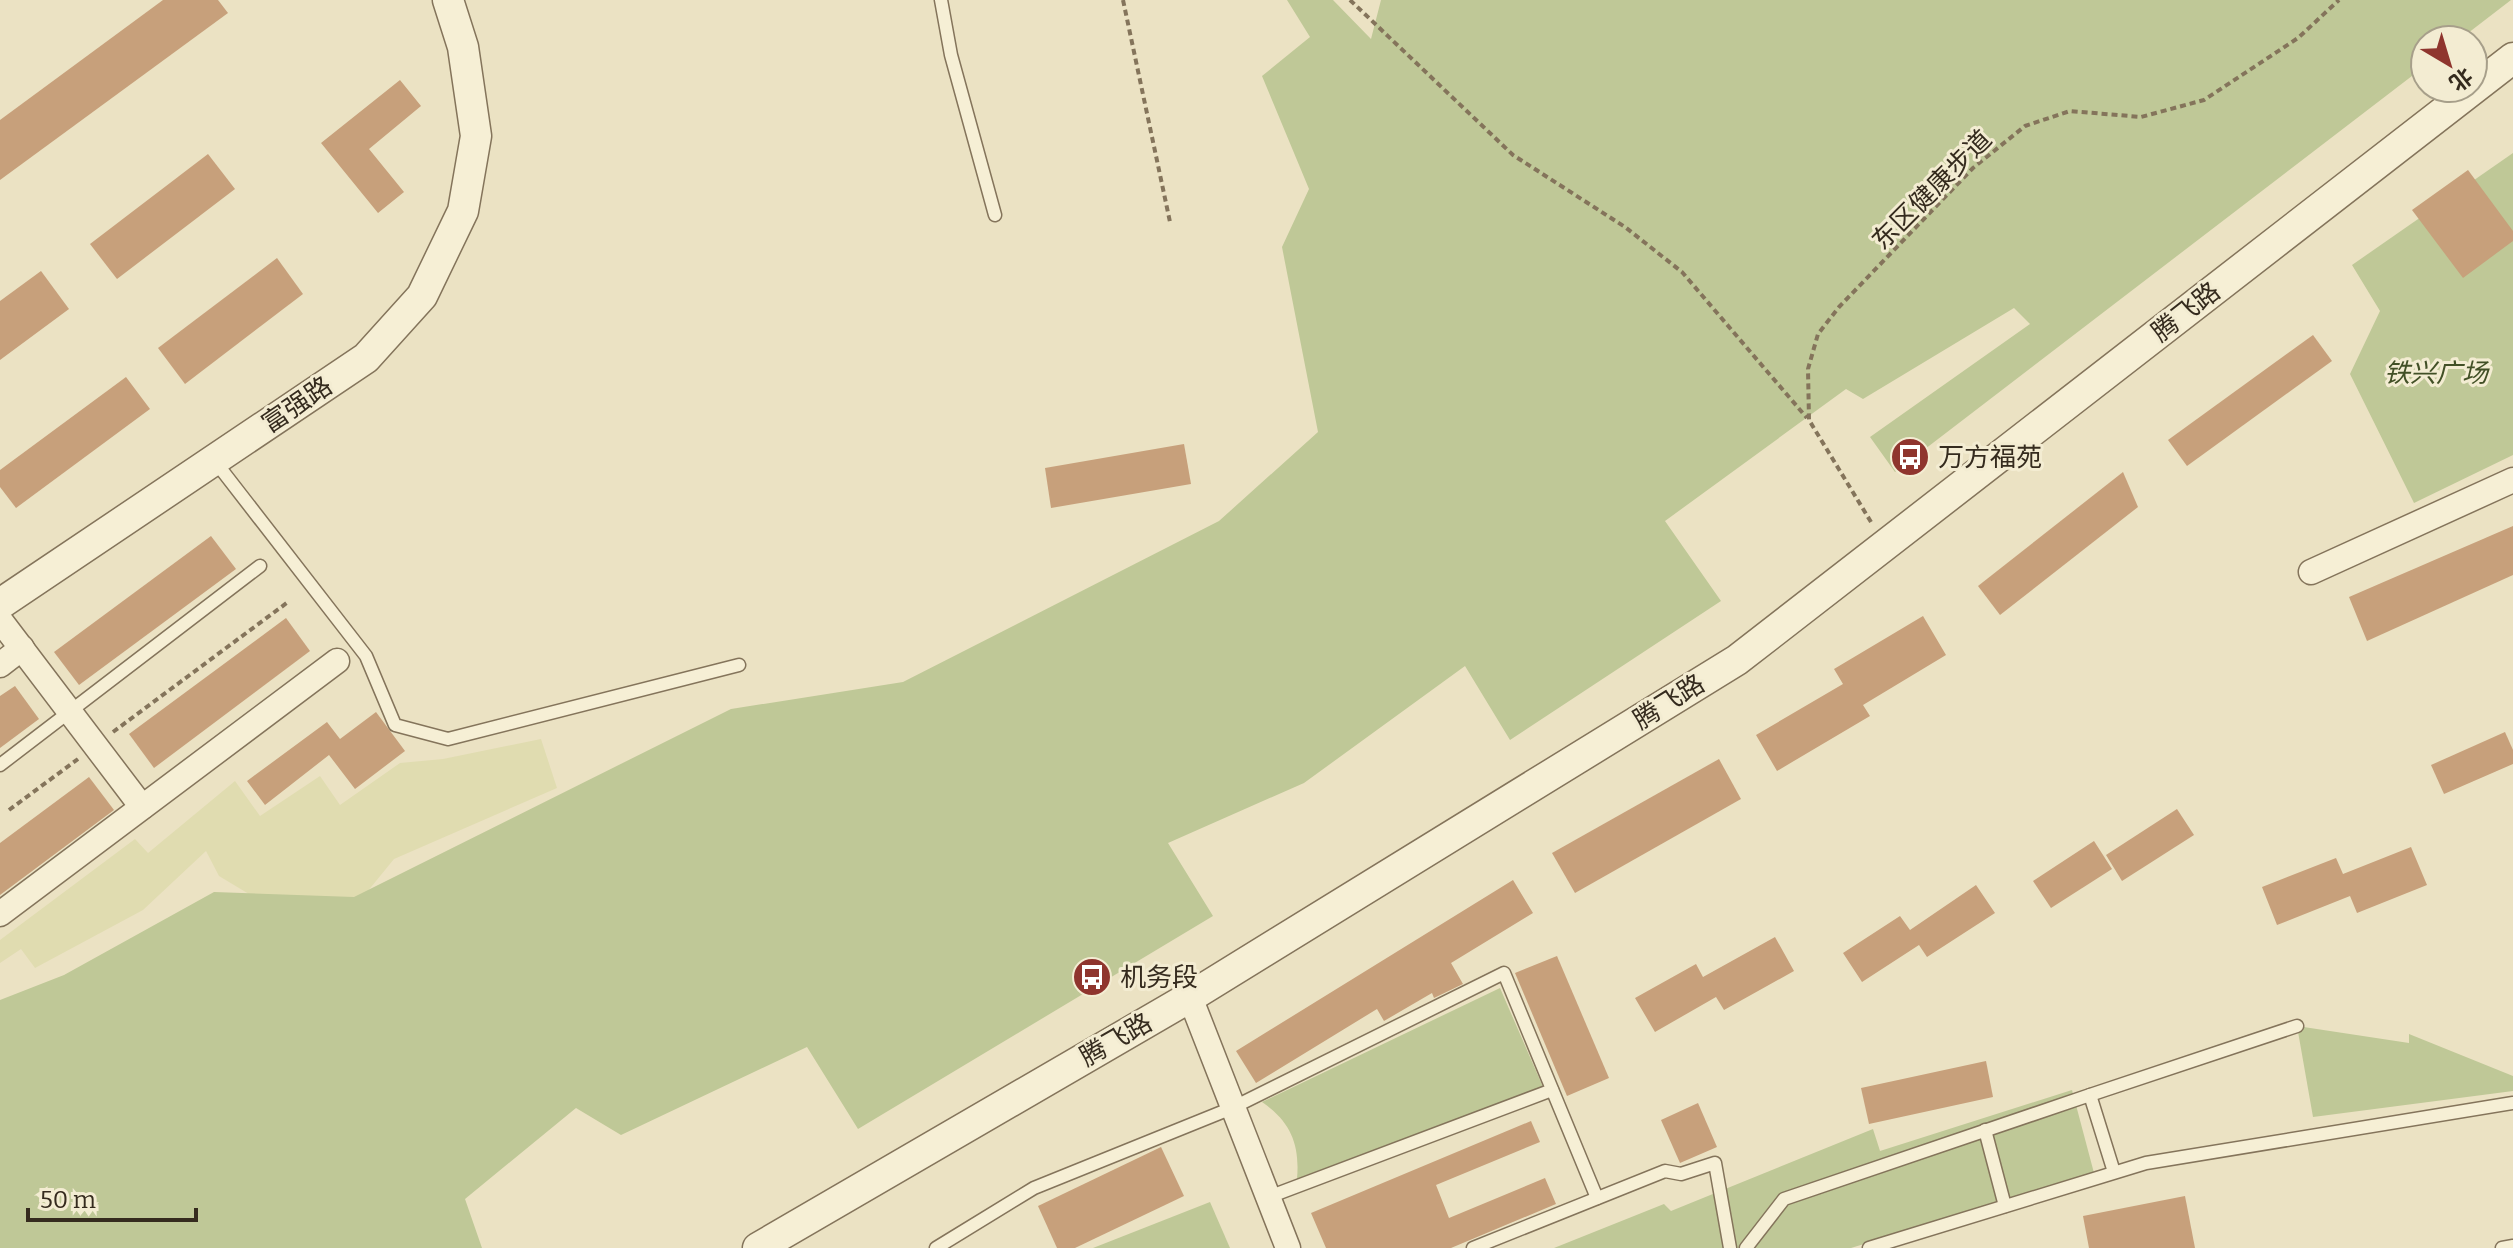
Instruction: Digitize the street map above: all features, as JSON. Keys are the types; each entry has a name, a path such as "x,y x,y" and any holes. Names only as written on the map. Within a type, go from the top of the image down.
{"street":[{"name":"富强路","path":"1,605 366,358 422,296 463,211 476,136 463,47 448,0"},
{"name":"腾飞路","path":"758,1248 1190,997 1737,660 2513,58"},
{"path":"2311,572 2513,480"},
{"path":"1,605 22,648 142,807"},
{"path":"0,665 22,648"},
{"path":"0,914 337,661"},
{"path":"1190,997 1288,1248"}],"lane":[{"path":"941,0 951,55 995,215"},
{"path":"214,460 366,656 395,725 448,739 739,665"},
{"path":"0,765 260,566"},
{"path":"936,1248 1034,1188 1232,1108 1504,973 1597,1198"},
{"path":"1746,1248 1784,1199 2297,1026"},
{"path":"1266,1198 1552,1090"},
{"path":"2090,1095 2114,1172"},
{"path":"1869,1248 2146,1163 2513,1103"},
{"path":"1985,1130 2005,1206"},
{"path":"1473,1248 1665,1171 1681,1174 1715,1163 1730,1248"},
{"path":"2502,1248 2513,1246"}],"path":[{"path":"1123,0 1170,222"},
{"path":"1350,0 1513,155 1625,227 1682,272 1809,420 1885,545"},
{"name":"东区健康步道","path":"1809,420 1808,369 1818,334 1839,307 1973,168 2025,126 2070,111 2141,117 2204,100 2298,38 2339,0"},
{"path":"9,810 288,602"}],"shaded area":[{"path":"541,739 557,788 394,859 327,941 219,876 206,851 143,910 35,968 21,949 0,963 0,940 135,839 148,853 235,781 260,816 320,776 340,805 400,763 443,759"}],"green space":[{"path":"1287,0 1333,0 1371,39 1381,0 2511,0 2480,24 2409,24 2409,78 1895,472 1870,437 2030,324 2014,308 1863,399 1846,389 1665,521 1721,601 1510,740 1465,666 1304,783 1168,843 1213,916 858,1129 807,1047 621,1135 576,1108 465,1199 482,1248 0,1248 0,1000 64,975 214,892 354,897 731,709 903,682 1219,521 1318,432 1282,247 1309,189 1262,76 1310,37"},
{"name":"铁兴广场","path":"2513,153 2513,455 2414,503 2350,374 2380,311 2352,265"},
{"path":"1500,988 1543,1087 1297,1179 1297,1155 1292,1135 1280,1118 1262,1102"},
{"path":"2297,1026 2409,1043 2409,1034 2513,1076 2513,1091 2313,1117"},
{"path":"2072,1090 2094,1173 1851,1248 1554,1248 1664,1204 1671,1211 1873,1129 1880,1151"},
{"path":"1210,1202 1230,1248 1093,1248"}],"building":[{"path":"163,0 218,0 228,13 0,180 0,120"},
{"path":"400,80 421,106 369,149 404,192 378,213 321,143"},
{"path":"208,154 235,189 117,279 90,244"},
{"path":"2468,170 2513,231 2513,241 2463,278 2412,210"},
{"path":"277,258 303,294 185,384 158,348"},
{"path":"41,271 69,309 0,360 0,301"},
{"path":"2313,335 2332,361 2187,466 2168,440"},
{"path":"126,377 150,409 16,508 0,487 0,470"},
{"path":"1184,444 1191,484 1051,508 1045,468"},
{"path":"2123,472 2138,507 2000,615 1978,586"},
{"path":"2513,526 2513,575 2367,641 2349,597"},
{"path":"211,536 236,569 79,685 54,652"},
{"path":"1923,616 1946,655 1863,705 1870,716 1777,771 1756,735 1843,684 1834,669"},
{"path":"286,618 310,651 154,768 129,734"},
{"path":"15,686 39,719 0,748 0,696"},
{"path":"376,712 405,751 355,789 329,755 265,805 247,781 327,722 340,739"},
{"path":"2505,732 2513,750 2513,764 2444,794 2431,765"},
{"path":"1719,759 1741,799 1575,893 1552,853"},
{"path":"89,777 114,810 0,895 0,843"},
{"path":"2177,809 2194,835 2122,881 2106,855"},
{"path":"2094,841 2112,869 2051,908 2033,881"},
{"path":"2411,847 2427,885 2357,913 2350,896 2277,925 2262,887 2336,858 2343,874"},
{"path":"1513,880 1533,913 1451,963 1463,984 1434,998 1432,993 1384,1021 1377,1009 1256,1083 1236,1051"},
{"path":"1976,885 1995,913 1927,957 1919,945 1862,982 1843,953 1900,916 1910,930"},
{"path":"1775,937 1794,971 1724,1010 1716,997 1655,1032 1635,998 1696,964 1703,977"},
{"path":"1557,956 1609,1078 1567,1096 1515,973"},
{"path":"1986,1061 1993,1097 1869,1124 1861,1088"},
{"path":"1698,1103 1717,1147 1680,1163 1661,1120"},
{"path":"1531,1121 1540,1142 1436,1185 1449,1218 1545,1178 1556,1204 1451,1248 1326,1248 1311,1213"},
{"path":"1161,1147 1184,1196 1075,1248 1057,1248 1038,1206"},
{"path":"2185,1196 2195,1248 2089,1248 2083,1216"}],"place":[{"name":"万方福苑","path":"1910,457"},
{"name":"机务段","path":"1092,977"}]}
